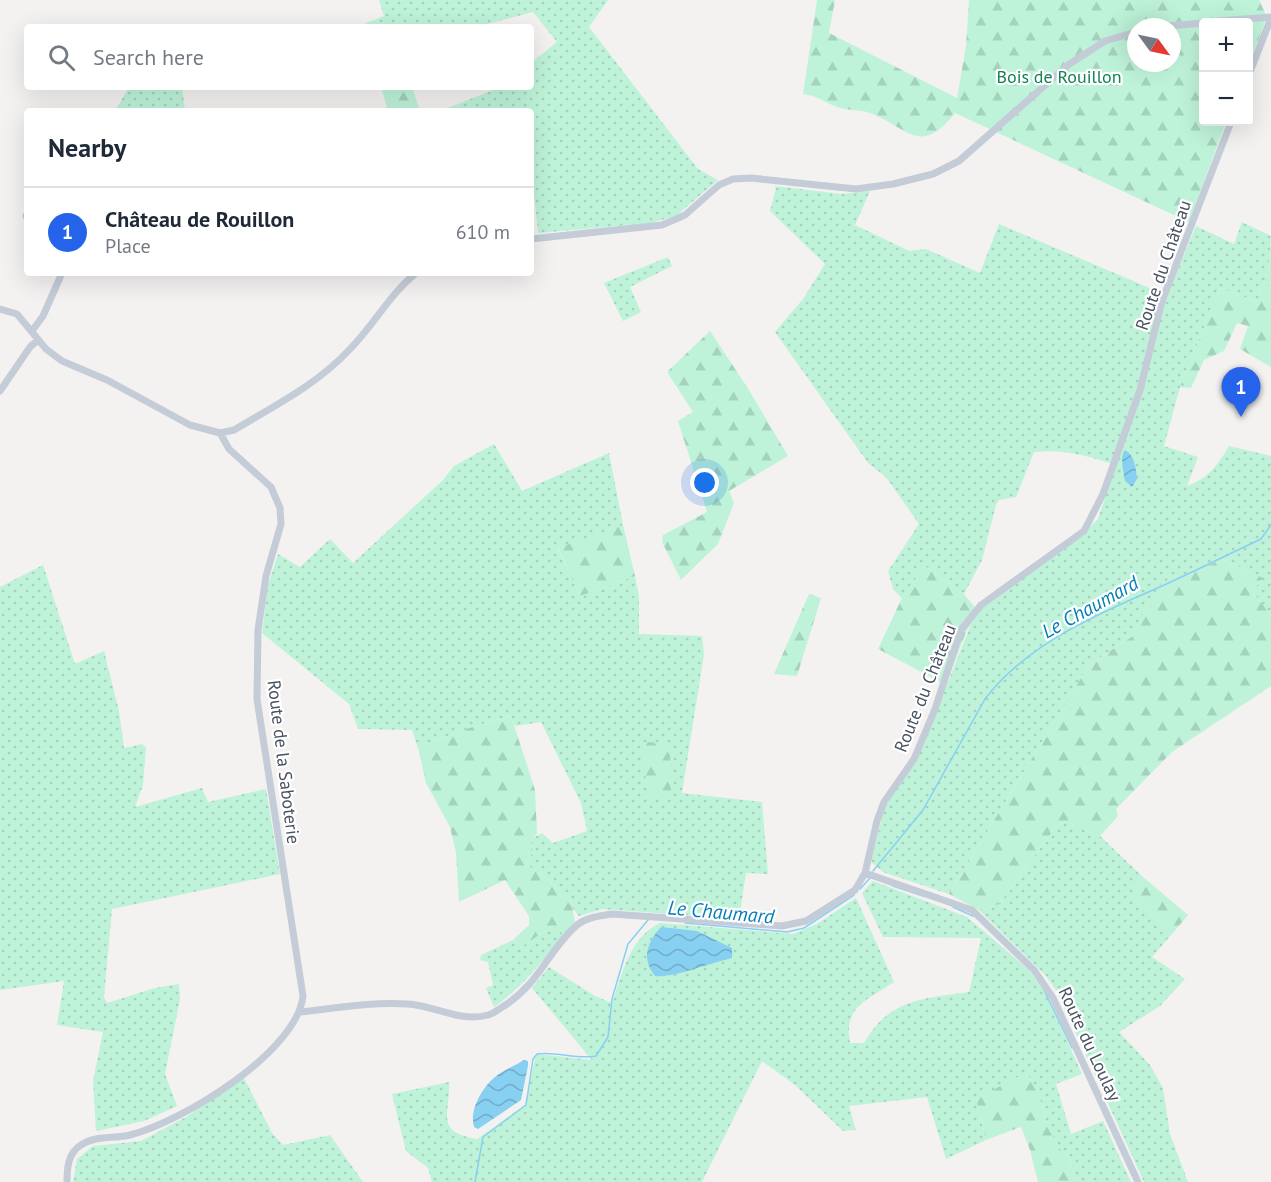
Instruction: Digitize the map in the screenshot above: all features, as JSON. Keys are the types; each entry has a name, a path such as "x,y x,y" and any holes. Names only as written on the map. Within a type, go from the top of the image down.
{"street":[{"path":"1250,72 1271,18 1253,19"},
{"path":"1181,25 1199,23"},
{"path":"534,239 662,225 684,215 718,185 733,179 751,178 856,189 893,184 933,174 959,161 1068,65 1105,40 1127,34"},
{"name":"Route du Château","path":"301,1012 369,1004 408,1004 453,1015 489,1015 514,999 534,981 578,924 590,918 612,914 782,926 806,921 855,890 865,873 876,821 884,802 914,759 935,709 961,630 981,605 1084,531 1090,523 1103,494 1140,390 1162,301 1229,126"},
{"path":"32,331 43,316 61,276"},
{"path":"0,309 17,314 45,349 75,367 107,380 190,425 220,433 234,430 320,377 351,349 395,293 413,276"},
{"path":"1,386 30,347 38,340"},
{"name":"Route de la Saboterie","path":"220,433 229,449 271,487 280,508 281,524 266,576 258,630 257,699 303,996 301,1012"},
{"name":"Route du Loulay","path":"865,873 972,910 1034,969 1053,998 1138,1182"},
{"path":"67,1182 69,1159 82,1144 101,1137 129,1135 175,1119 224,1088 275,1048 301,1012"}],"green space":[{"path":"379,0 608,0 589,27 698,169 718,180 677,215 652,223 538,233 534,194 534,108 448,108 493,90 534,90 534,61 557,42 533,12 487,24 364,24 384,16"},
{"name":"Bois de Rouillon","path":"817,0 835,0 829,33 957,98 966,46 969,0 1259,0 1267,17 1253,54 1253,18 1199,18 1199,126 1225,126 1189,222 955,113 933,133 915,136 873,114 837,107 803,94"},
{"path":"127,90 182,90 185,108 117,108"},
{"path":"382,90 413,90 419,108 387,108"},
{"path":"774,186 842,194 870,191 855,225 909,251 926,249 980,273 999,224 1152,289 1168,293 1196,226 1234,244 1242,222 1271,236 1268,273 1257,302 1220,288 1180,387 1164,446 1198,457 1187,486 1212,470 1229,446 1271,456 1271,615 1252,591 1263,578 1222,559 1179,579 1168,575 1149,601 1133,636 1089,665 949,894 883,872 871,862 884,809 922,748 973,619 984,606 1080,537 1098,519 1116,465 1076,454 1034,452 1016,497 999,500 996,505 982,560 964,594 925,566 902,598 893,589 888,571 919,524 886,477 868,463 775,332 803,299 825,264 770,211 776,188"},
{"path":"1271,240 1271,367 1240,349 1248,326 1237,323 1224,351 1204,360 1191,388 1180,387 1220,288 1257,302 1268,273"},
{"path":"668,257 672,266 630,287 641,312 623,321 604,283"},
{"path":"710,331 749,390 788,456 729,491 734,503 718,544 681,580 662,542 663,535 707,512 678,421 693,412 667,372"},
{"path":"494,444 522,491 609,453 623,525 558,549 580,596 635,576 639,597 639,634 702,636 704,654 682,793 762,802 768,874 746,873 739,919 602,909 579,916 549,880 526,864 532,853 531,839 542,833 553,843 587,831 581,803 541,722 515,726 510,716 462,730 418,748 412,730 358,729 349,704 262,633 268,585 278,554 300,567 330,539 353,563 443,480 454,466"},
{"path":"623,525 635,576 580,596 558,548"},
{"path":"1222,559 1263,578 1252,591 1271,615 1271,686 1172,752 1116,809 1118,816 1100,836 1066,821 1057,825 997,905 979,910 949,894 1089,665 1133,636 1149,601 1168,575 1180,578"},
{"path":"43,565 75,664 104,651 119,711 124,748 142,744 146,748 143,785 135,807 202,788 208,802 266,789 280,874 112,909 104,997 107,1003 155,988 179,984 180,999 165,1074 177,1106 144,1121 96,1131 93,1081 103,1032 57,1025 64,981 0,990 0,587"},
{"path":"925,566 964,594 979,612 966,632 946,685 878,649 902,598"},
{"path":"809,594 821,598 797,676 774,674"},
{"path":"511,716 535,790 537,834 531,839 532,853 526,864 549,880 572,907 575,922 563,934 553,926 521,947 513,940 529,925 529,916 505,880 459,902 456,852 450,827 426,783 418,748 462,730"},
{"path":"639,742 670,743 671,796 649,796"},
{"path":"1066,821 1100,836 1143,877 1133,888 1134,899 1172,934 1152,957 1185,979 1160,1006 1119,1032 1150,1065 1163,1088 1170,1134 1188,1182 1144,1182 1056,990 1046,976 979,910 997,905 1002,900 1057,825"},
{"path":"1143,877 1188,915 1172,934 1134,899 1133,888"},
{"path":"873,881 967,917 1029,970 1045,992 1082,1074 1056,1084 1071,1134 1103,1121 1131,1182 1078,1182 1068,1157 1059,1148 1047,1125 1039,1096 976,1099 986,1140 946,1159 927,1097 849,1106 856,1130 843,1131 795,1085 762,1061 702,1182 432,1182 428,1168 406,1151 392,1094 449,1082 447,1119 449,1126 463,1136 477,1139 525,1105 536,1054 592,1060 532,988 549,967 595,996 612,1003 628,957 634,947 641,937 660,923 793,934 817,924 856,898 894,982 867,999 854,1012 850,1020 850,1043 864,1043 885,1017 909,1003 969,992 981,938 883,937 862,893"},
{"path":"553,926 563,934 532,973 494,1007 486,988 493,985 488,962 480,960 481,955 513,940 521,947"},
{"path":"1027,1072 1039,1096 1047,1125 1059,1148 1068,1157 1078,1182 1038,1182 1030,1150 1021,1127 986,1140 976,1099"},
{"path":"244,1078 272,1133 283,1145 330,1135 363,1182 73,1182 77,1159 93,1146 141,1141 186,1117"}],"water":[{"path":"1125,450 1131,455 1135,467 1137,479 1132,487 1125,481 1122,461"},
{"path":"661,927 697,931 732,948 732,958 682,973 655,976 647,957 649,945"},
{"path":"524,1060 528,1061 528,1066 521,1100 478,1129 474,1127 475,1107 486,1087 498,1075"}],"waterway":[{"name":"Le Chaumard","path":"873,871 923,810 985,699 1020,663 1040,648 1084,622 1261,539 1271,525"},
{"name":"Le Chaumard","path":"860,889 870,878"},
{"path":"893,886 923,896"},
{"name":"Le Chaumard","path":"685,923 787,932 804,928 854,895"},
{"path":"953,907 973,916"},
{"name":"Le Chaumard","path":"475,1182 483,1137 526,1105 533,1059 537,1054 596,1056 608,1037 612,999 628,944 648,920"},
{"path":"1044,990 1072,1048"}],"place":[{"name":"Château de Rouillon","path":"1241,417"}]}
